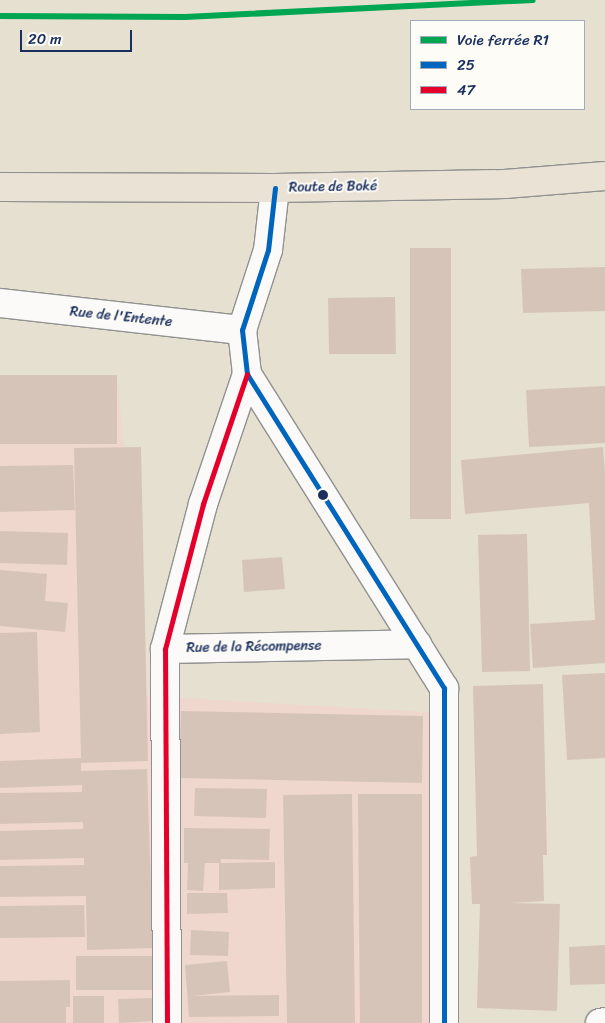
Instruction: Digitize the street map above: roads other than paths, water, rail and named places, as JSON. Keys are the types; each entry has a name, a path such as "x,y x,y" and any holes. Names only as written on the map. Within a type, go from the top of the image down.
{"main road":[{"name":"Route de Boké","path":"0,187 275,188 505,184 605,176"}],"street":[{"path":"167,1023 165,649 203,504 247,374 242,330 268,250 275,188"},
{"name":"Rue de l'Entente","path":"0,303 242,330"},
{"path":"247,374 444,688 444,1023"},
{"name":"Rue de la Récompense","path":"165,649 417,644"},
{"path":"600,1023 605,1022"}],"rail line":[{"name":"R1","path":"0,16 185,17 533,0"}]}
